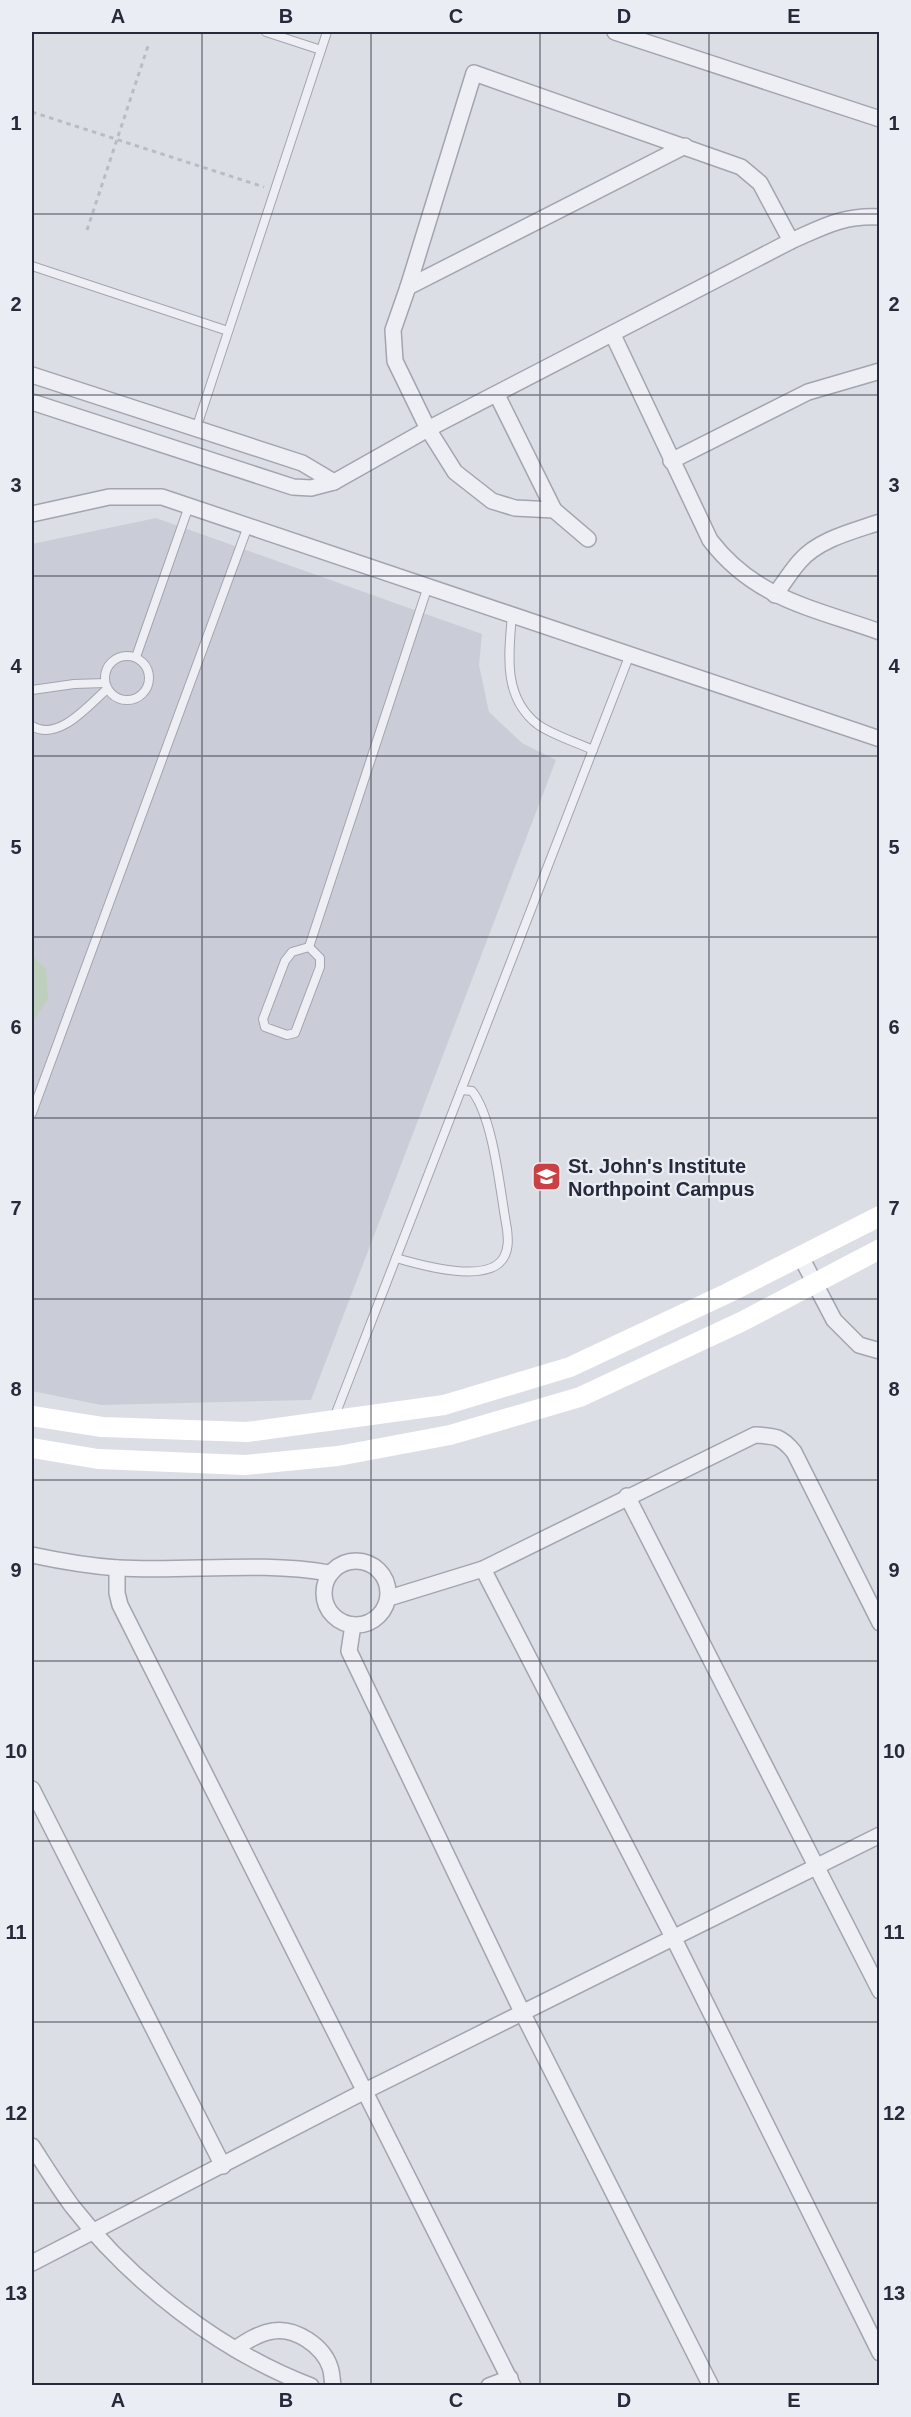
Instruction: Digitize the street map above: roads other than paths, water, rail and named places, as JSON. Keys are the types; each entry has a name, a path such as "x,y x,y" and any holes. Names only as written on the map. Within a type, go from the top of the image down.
{"street":[{"path":"615,32 879,119"},
{"path":"554,510 515,508 492,501 454,472 428,429 395,361 393,330 474,73 741,167 760,183 792,241"},
{"path":"408,287 685,146"},
{"path":"32,402 293,487 311,488 334,482 428,429 792,241 836,221 856,216 879,217"},
{"path":"613,335 710,540 727,562 747,579 775,595 879,632"},
{"path":"671,461 808,392 862,374 879,371"},
{"path":"862,374 879,379"},
{"path":"32,375 302,463 334,482"},
{"path":"497,395 554,510 588,539"},
{"path":"109,428 116,404"},
{"path":"255,474 263,450"},
{"path":"32,514 109,497 162,497 879,739"},
{"path":"775,595 801,560 814,550 844,534 879,522"},
{"path":"32,1416 102,1427 247,1432 444,1405 570,1367 801,1257 879,1216"},
{"path":"32,1448 98,1459 245,1465 338,1456 450,1434 580,1397 741,1322 879,1249"},
{"path":"801,1257 834,1320 859,1345 879,1351"},
{"path":"492,1392 501,1421"},
{"path":"389,1598 483,1569 627,1496 755,1435 784,1440 794,1452 879,1623"},
{"path":"627,1496 879,1991"},
{"path":"32,1555 117,1568 259,1567 329,1573"},
{"path":"345,1562 364,1563 383,1576 388,1586 389,1598 383,1613 372,1622 353,1625 340,1622 329,1611 324,1591 329,1573 345,1562"},
{"path":"117,1568 117,1593 120,1605 512,2382 489,2385"},
{"path":"483,1569 674,1939 879,2353"},
{"path":"353,1625 349,1651 523,2014 711,2385"},
{"path":"32,1789 223,2166"},
{"path":"32,2263 367,2091 674,1939 879,1834"},
{"path":"32,2146 72,2206 94,2231 177,2311 235,2349 288,2377 311,2385"},
{"path":"235,2349 255,2337 275,2330 291,2332 307,2339 318,2350 330,2366 333,2385"}],"lane":[{"path":"266,32 321,50"},
{"path":"196,429 327,32"},
{"path":"32,266 228,331"},
{"path":"135,657 189,505"},
{"path":"32,1113 248,525"},
{"path":"309,947 428,586"},
{"path":"512,614 508,668 514,695 537,724 593,750"},
{"path":"333,1422 630,654"},
{"path":"32,690 54,686 106,686 122,700 129,700 142,694 149,681 149,674 142,661 135,657 120,656 113,659 105,672 106,686 82,711 50,731 43,732 32,726"},
{"path":"309,947 320,958 320,967 295,1033 287,1035 265,1027 263,1019 285,961 292,952 309,947"},
{"path":"396,1258 453,1271 487,1271 503,1259 508,1244 507,1229 487,1125 480,1102 472,1091 461,1090"}],"place":[{"name":"St. John's Institute Northpoint Campus","path":"547,1177"}]}
